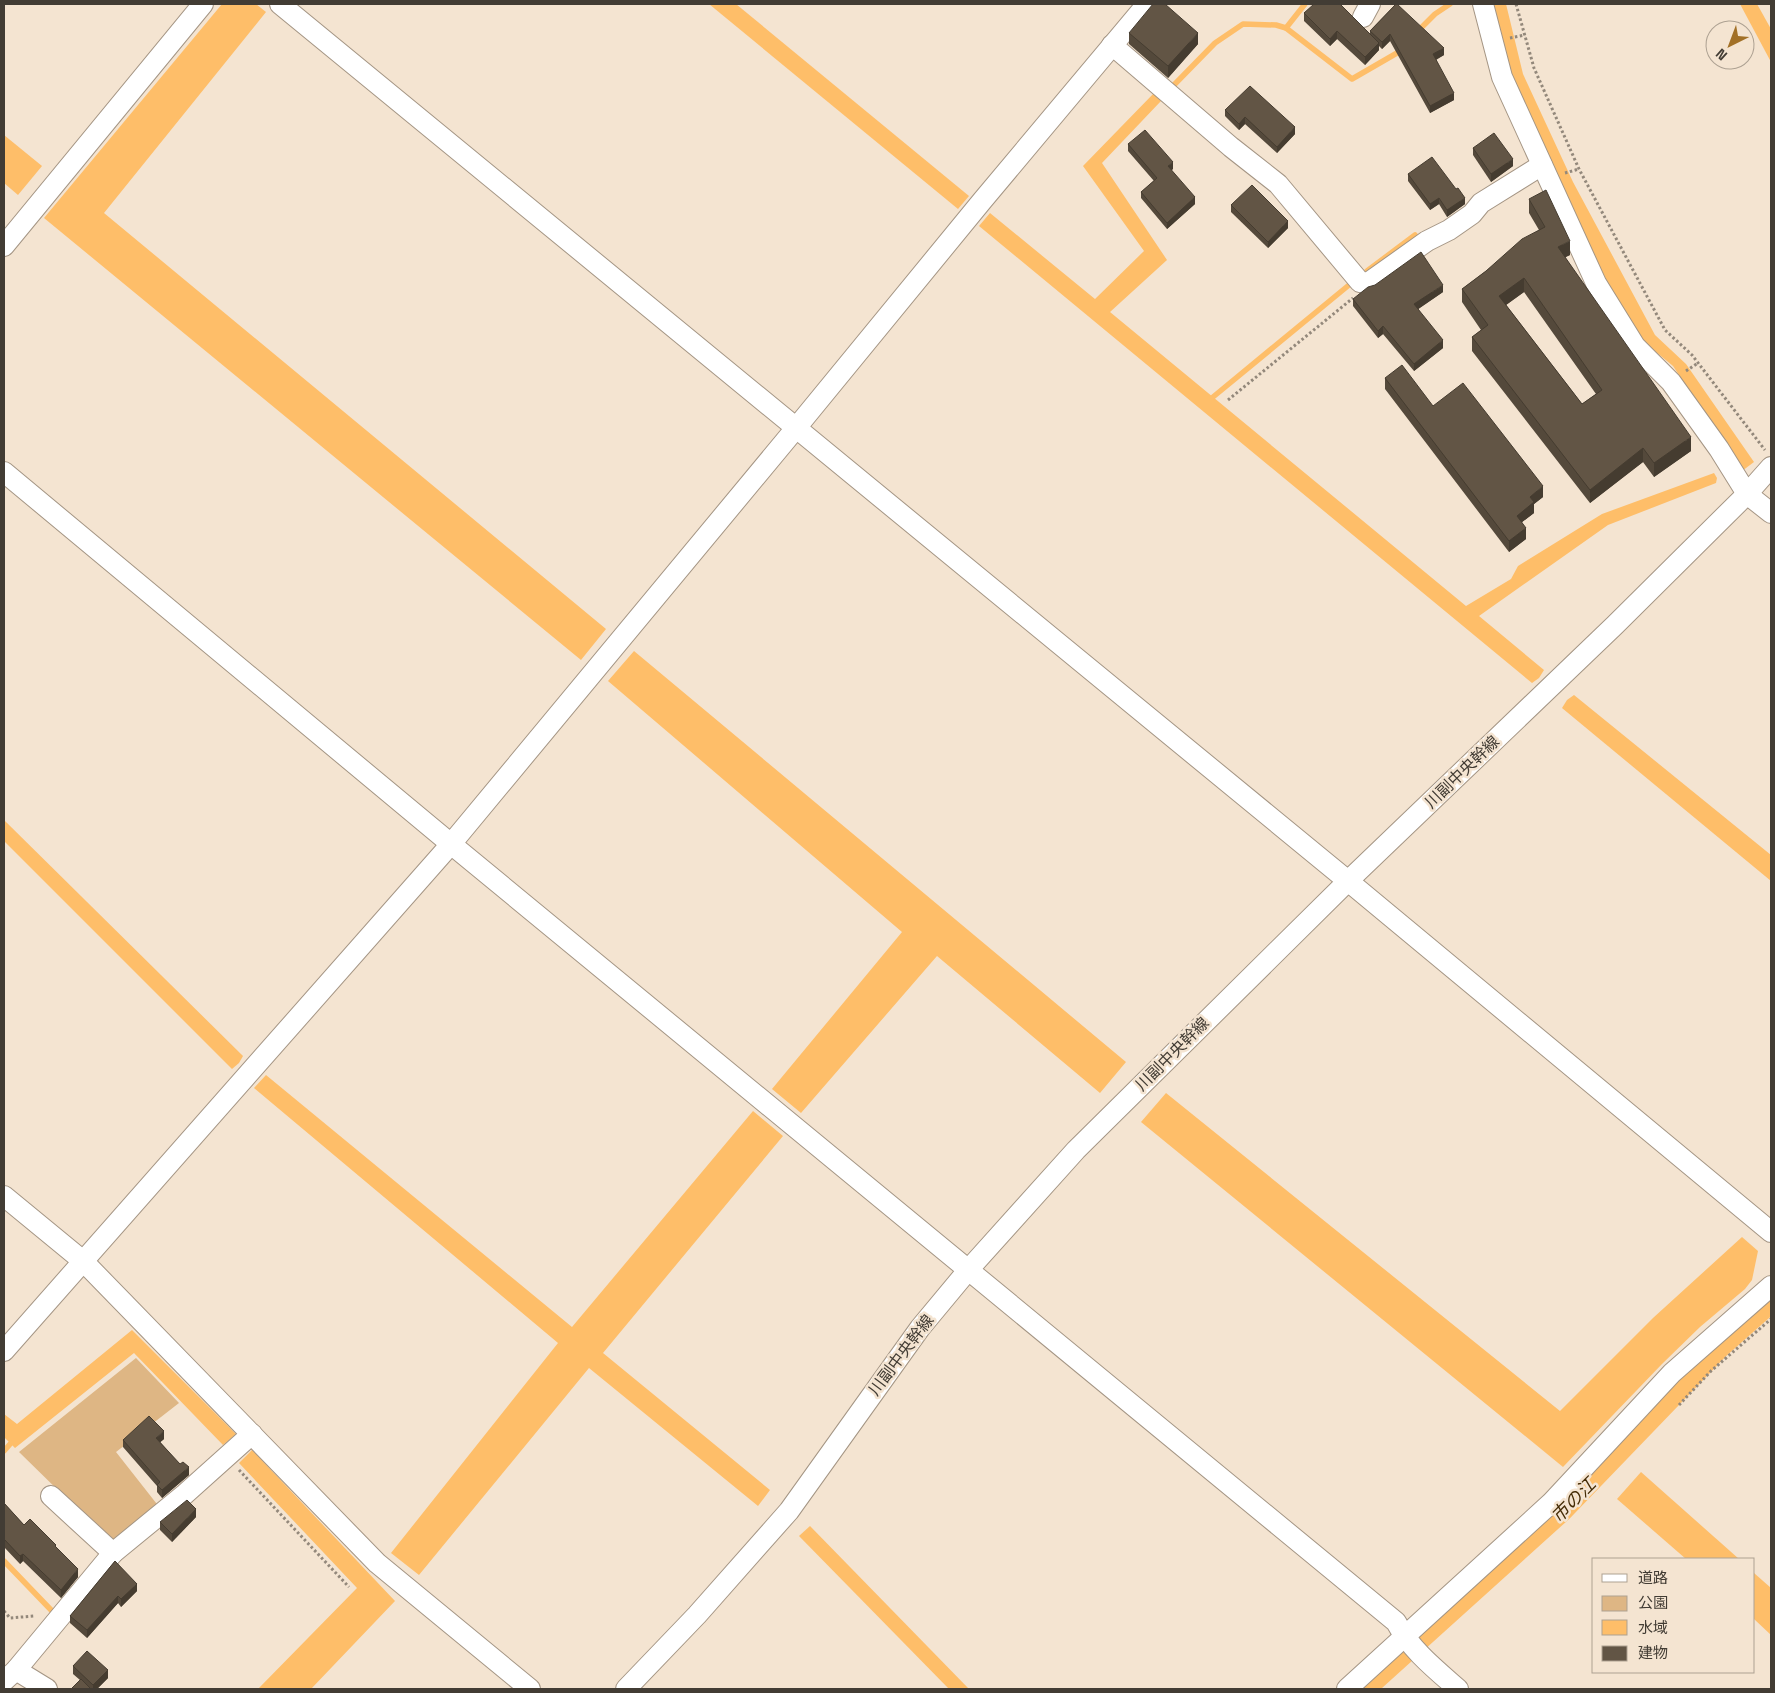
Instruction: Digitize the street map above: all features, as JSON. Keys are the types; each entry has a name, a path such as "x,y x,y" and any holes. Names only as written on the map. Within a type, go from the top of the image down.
{"street":[{"path":"4,246 203,4"},
{"path":"280,4 1348,881 1771,1232"},
{"path":"4,1351 451,844 1147,4"},
{"path":"1483,4 1502,77 1596,283 1635,346 1671,382 1719,449 1747,494 1771,513"},
{"path":"1112,45 1230,147 1278,184 1360,282 1368,283 1427,241 1449,230 1472,214 1481,203 1542,165"},
{"name":"川副中央幹線","path":"626,1689 697,1615 788,1511 920,1328 969,1269 1076,1150 1348,881 1615,625 1747,494 1768,459"},
{"path":"4,472 451,844 1396,1622 1404,1638 1422,1658 1458,1689"},
{"path":"4,1196 83,1261 377,1563 530,1689"},
{"path":"1347,1689 1551,1504 1672,1373 1771,1286"},
{"path":"47,1689 10,1676 113,1553 185,1494 252,1434"},
{"path":"51,1496 113,1553"}],"path":[{"path":"1516,4 1534,68 1579,170 1664,330 1692,355 1768,459"},
{"path":"1228,400 1358,294 1368,283"},
{"path":"1679,1405 1711,1371 1771,1319"},
{"path":"227,1457 349,1587"},
{"path":"4,1611 10,1618 38,1616 52,1626"}],"green space":[{"path":"136,1358 179,1403 116,1452 160,1508 112,1543 19,1452"}],"water":[{"path":"222,4 256,4 266,12 104,213 606,629 581,660 44,218"},
{"path":"709,4 736,4 969,196 958,209"},
{"path":"1492,4 1506,4 1523,74 1573,182 1655,335 1686,364 1754,462 1742,471 1673,366 1639,338 1609,286 1509,73"},
{"path":"1740,4 1757,4 1771,29 1771,62 1755,32 1755,20 1749,20"},
{"path":"1154,93 1161,101 1102,163 1167,260 1110,312 1466,606 1511,579 1518,566 1602,514 1714,473 1717,478 1716,483 1608,525 1479,616 1544,670 1539,678 1532,683 979,226 990,213 1095,299 1144,251 1083,166"},
{"path":"4,135 42,166 18,195 4,183"},
{"path":"634,651 1126,1062 1100,1093 937,956 801,1113 772,1089 902,932 608,681"},
{"path":"1574,695 1771,855 1771,881 1562,708 1567,700"},
{"path":"4,820 243,1056 239,1063 232,1069 4,841"},
{"path":"266,1075 572,1327 753,1111 783,1136 603,1353 770,1490 758,1506 589,1368 419,1575 391,1553 558,1343 254,1088"},
{"path":"1166,1093 1560,1411 1653,1318 1742,1237 1758,1251 1752,1280 1745,1289 1700,1327 1662,1364 1563,1467 1141,1122"},
{"path":"132,1330 236,1434 223,1445 134,1353 15,1448 4,1437 4,1414 17,1424"},
{"path":"252,1450 395,1601 311,1689 258,1689 357,1588 239,1463"},
{"path":"1641,1472 1738,1558 1685,1558 1617,1499"},
{"path":"810,1526 969,1689 949,1689 799,1536"},
{"path":"1755,1574 1771,1588 1771,1635 1755,1620"}],"building":[{"path":"1153,4 1165,4 1198,33 1168,66 1129,33"},
{"path":"1314,4 1340,4 1379,43 1365,57 1337,31 1330,39 1304,13"},
{"path":"1396,4 1444,48 1433,54 1454,93 1430,106 1390,34 1382,42 1370,31"},
{"path":"1250,86 1295,127 1277,147 1245,117 1239,124 1225,110"},
{"path":"1145,130 1173,162 1168,166 1195,197 1167,223 1141,192 1157,178 1128,144"},
{"path":"1494,133 1513,159 1491,174 1473,148"},
{"path":"1432,157 1465,198 1447,210 1439,198 1430,204 1408,174"},
{"path":"1252,185 1288,221 1268,242 1231,205"},
{"path":"1546,190 1570,241 1558,247 1691,437 1654,463 1643,448 1590,490 1472,337 1488,325 1462,289 1486,271 1522,239 1545,227 1529,199","holes":["1524,278 1602,390 1582,404 1499,296"]},
{"path":"1421,252 1443,285 1414,304 1443,340 1414,364 1383,326 1378,331 1353,299"},
{"path":"1402,365 1433,406 1463,383 1543,486 1530,497 1534,502 1517,516 1526,528 1509,541 1385,378"},
{"path":"149,1416 164,1431 156,1438 180,1464 183,1462 189,1467 162,1490 157,1485 160,1482 123,1440"},
{"path":"187,1500 196,1509 172,1534 160,1522"},
{"path":"4,1503 24,1525 30,1519 78,1569 61,1590 23,1554 20,1556 4,1539"},
{"path":"115,1561 137,1584 121,1599 118,1596 87,1630 70,1616"},
{"path":"87,1651 108,1670 93,1685 73,1666"},
{"path":"81,1679 91,1689 71,1689"}],"waterway":[{"path":"1286,28 1305,4"},
{"path":"1417,32 1435,14 1450,4"},
{"path":"1172,87 1215,43 1243,24 1276,25 1286,28 1352,79 1397,53 1402,48"},
{"path":"1367,271 1415,235"},
{"path":"1213,397 1349,285"},
{"name":"市の江","path":"1366,1689 1562,1512 1719,1349 1771,1303"},
{"path":"4,1451 11,1443"},
{"path":"4,1561 52,1611"}]}
